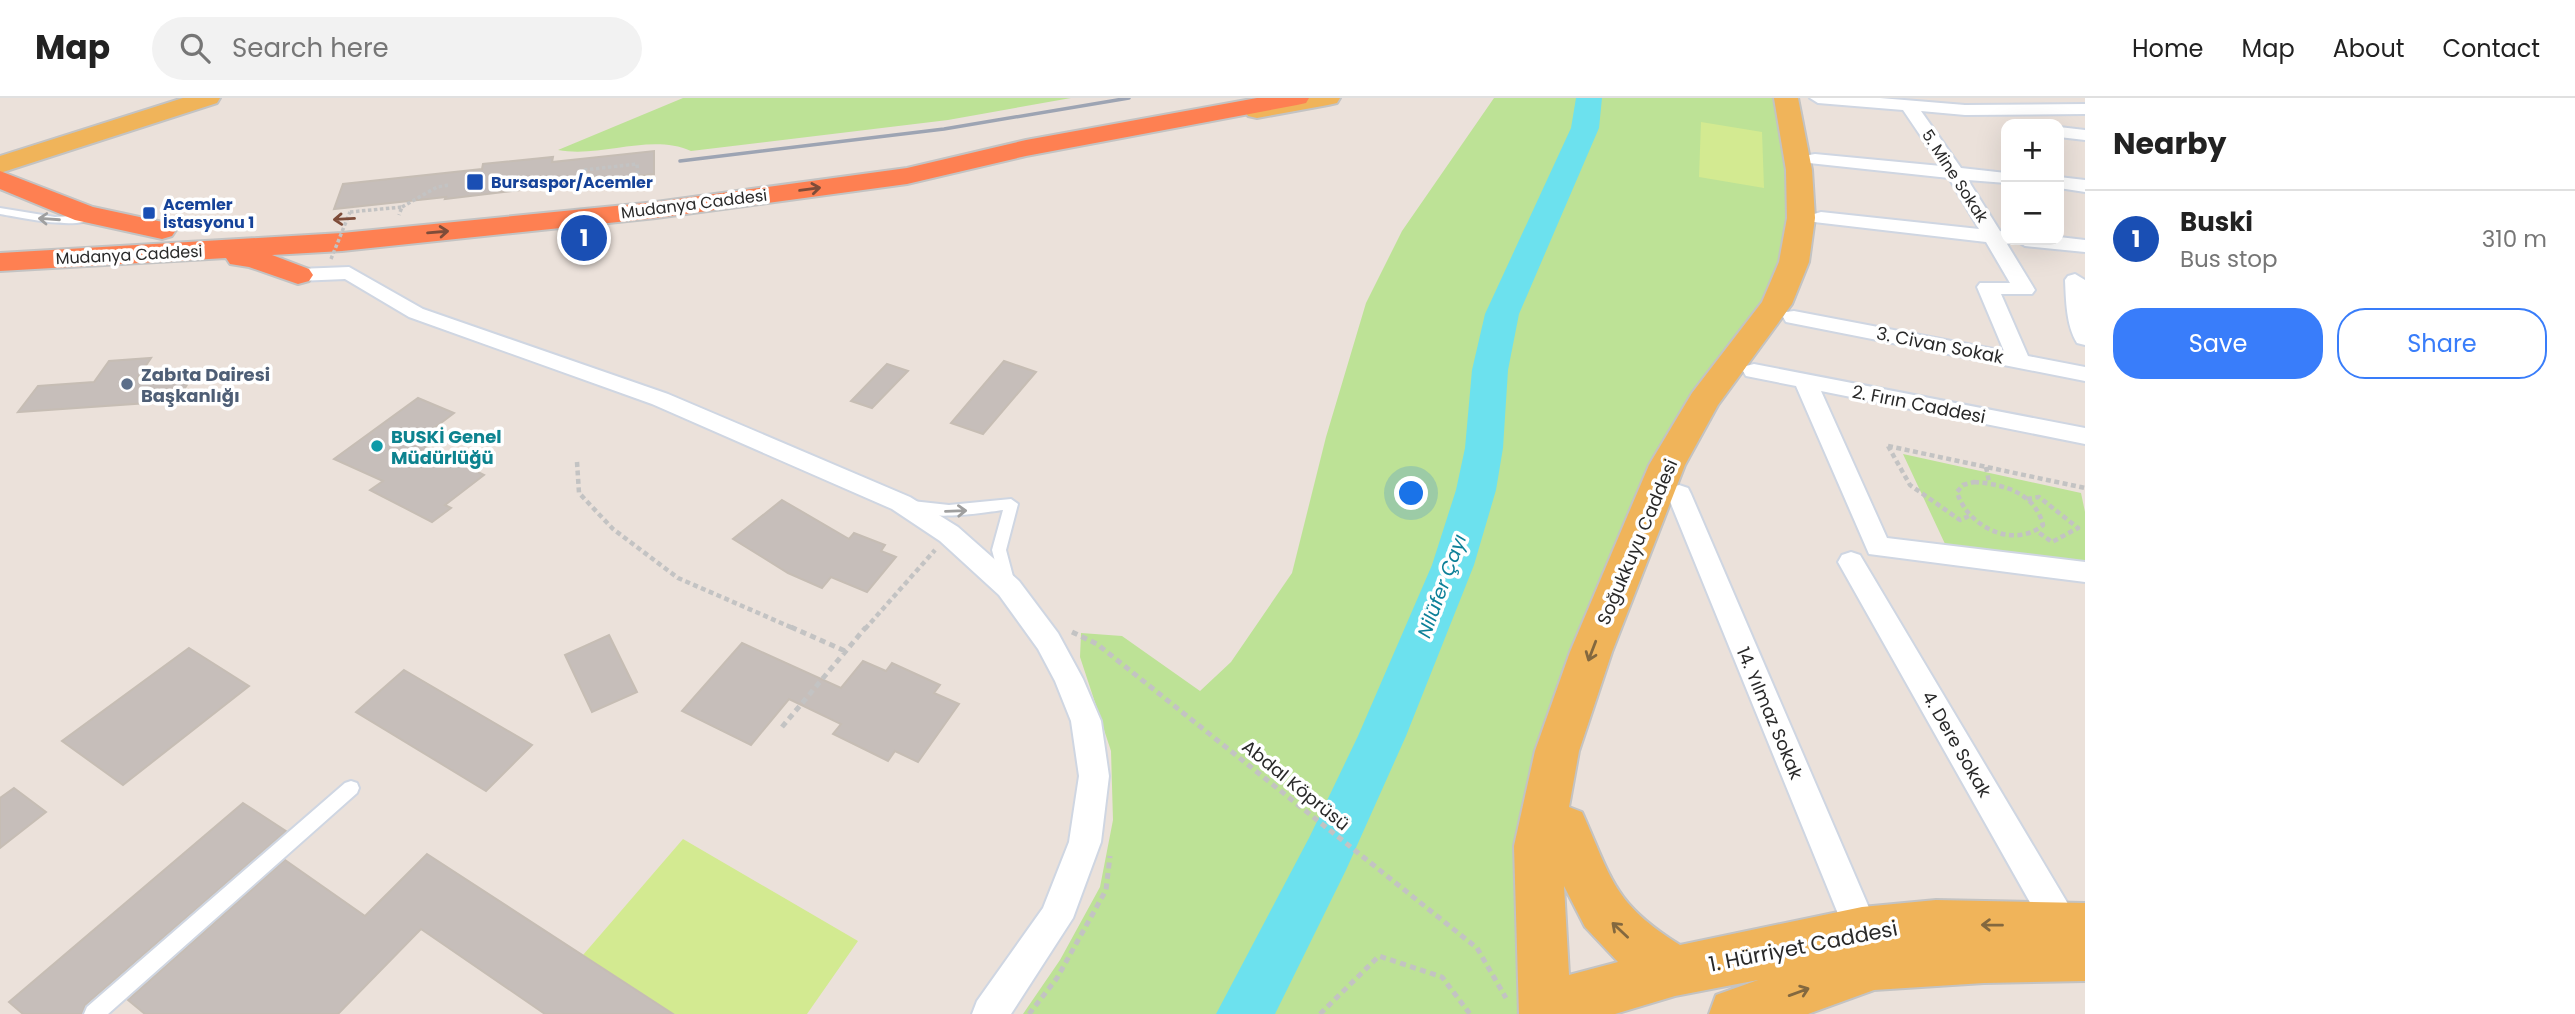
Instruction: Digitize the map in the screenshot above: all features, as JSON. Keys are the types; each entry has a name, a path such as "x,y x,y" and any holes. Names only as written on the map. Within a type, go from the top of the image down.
{"highway":[{"name":"Mudanya Caddesi","path":"0,237 162,230 639,189 882,156 1212,98"},
{"name":"Mudanya Caddesi","path":"0,262 342,242 656,210 907,176 1026,148 1297,98"},
{"path":"11,183 85,215 162,230"},
{"path":"0,267 93,258 151,263 253,258 298,275"}],"main road":[{"path":"0,165 45,145 177,98"},
{"path":"0,154 45,145 208,98"},
{"path":"907,176 1328,98"},
{"name":"Soğukkuyu Caddesi","path":"1547,1006 1538,846 1557,751 1591,652 1667,465 1704,401 1777,304 1794,262 1801,218 1799,170 1787,98"},
{"name":"Soğukkuyu Caddesi","path":"1547,1006 1565,827 1576,778 1605,685 1679,494 1725,410 1794,317 1815,267 1821,218 1815,159 1803,98"},
{"path":"0,146 45,145"},
{"path":"11,183 22,177 45,145"},
{"path":"1565,827 1587,884 1609,920 1641,949 1675,971"},
{"name":"1. Hürriyet Caddesi","path":"1547,1006 1675,971 1862,931 1936,923 2077,936"},
{"name":"1. Hürriyet Caddesi","path":"1735,1014 1874,965 1984,958 2077,936"}],"street":[{"path":"1818,98 1965,110 2085,109"},
{"name":"5. Mine Sokak","path":"1909,106 2001,237"},
{"path":"2064,133 2085,135"},
{"path":"1815,159 2001,178"},
{"path":"2064,184 2085,186"},
{"path":"1821,218 2001,237"},
{"path":"2064,244 2085,246"},
{"name":"5. Mine Sokak","path":"2005,245 2025,290 1987,288 2019,360"},
{"path":"298,275 349,273 416,313 660,399 901,503 949,534 1009,588 1048,641 1069,678 1086,721 1094,776 1085,842 1056,918 990,1014"},
{"path":"2075,280 2083,327"},
{"name":"3. Civan Sokak","path":"1794,317 2085,374"},
{"name":"2. Fırın Caddesi","path":"1754,371 2085,436"},
{"path":"1805,381 1878,547 2085,572"},
{"name":"14. Yılmaz Sokak","path":"1679,494 1862,931"},
{"name":"4. Dere Sokak","path":"1851,562 2077,936"}],"lane":[{"path":"0,211 55,220 99,217"},
{"path":"901,503 935,511 971,510 1011,504 999,550 1009,588"},
{"path":"94,1014 351,788"}],"path":[{"path":"584,170 636,164 639,189"},
{"path":"331,258 351,212 401,211 437,187 449,185"},
{"path":"1970,516 1960,520 1910,485 1888,446 2085,488"},
{"path":"577,462 579,493 613,529 678,578 845,651"},
{"path":"1986,467 1989,482"},
{"path":"1989,482 2006,487 2027,499 2042,515 2043,525 2038,532 2026,536 2010,535 1993,530 1970,516 1958,501 1957,492 1963,485 1989,482"},
{"path":"2027,499 2039,497 2078,528 2052,542 2038,532"},
{"path":"782,727 949,534"},
{"name":"Abdal Köprüsü","path":"1097,644 1547,1006"},
{"path":"1320,1014 1379,956 1442,977 1470,1014"}],"green space":[{"path":"683,98 1071,98 948,120 691,151 659,144 592,151 558,150"},
{"path":"1494,98 1780,98 1792,194 1779,289 1613,559 1526,1014 1023,1014 1060,960 1100,887 1113,820 1111,751 1080,657 1081,633 1122,636 1200,691 1231,662 1292,573 1326,437 1366,303 1402,231"},
{"path":"1701,122 1762,132 1764,188 1699,177"},
{"path":"1903,454 2081,493 2085,512 2085,565 1946,546"},
{"path":"683,839 858,941 807,1014 673,1014 583,955"}],"building":[{"path":"654,151 654,174 445,199 446,197 334,209 343,184 482,169 483,164 553,157 552,162"},
{"name":"Zabıta Dairesi Başkanlığı","path":"151,358 137,379 193,375 177,401 18,412 38,386 94,382 109,361"},
{"path":"1004,361 1036,372 983,434 951,423"},
{"path":"887,364 908,371 872,408 851,401"},
{"path":"418,398 454,413 416,442 484,475 445,505 451,508 432,522 370,490 383,481 334,459"},
{"path":"782,500 849,539 854,533 885,545 881,551 896,557 867,592 831,577 822,588 788,573 733,539"},
{"path":"609,635 637,692 592,712 565,655"},
{"path":"742,643 841,688 863,661 886,671 892,663 940,685 934,693 959,704 918,762 895,751 888,761 833,734 841,724 789,699 751,745 682,711"},
{"path":"189,648 249,686 123,785 62,741"},
{"path":"404,670 532,745 486,791 356,712"},
{"path":"14,788 46,812 0,848 0,798"},
{"path":"243,803 286,831 85,1005 82,1014 23,1014 9,1002"},
{"path":"427,854 673,1014 545,1014 421,929 338,1014 145,1014 128,1000 285,860 365,916"}],"waterway":[{"name":"Nilüfer Çayı","path":"1245,1014 1328,853 1382,736 1453,565 1476,490 1484,448 1490,370 1502,314 1585,128 1589,98"}],"railway":[{"path":"680,161 944,129 1129,98"}],"place":[{"name":"Bursaspor/Acemler","path":"475,182"},
{"name":"Acemler İstasyonu 1","path":"149,213"},
{"name":"Buski","path":"584,238"},
{"name":"Zabıta Dairesi Başkanlığı","path":"127,384"},
{"name":"BUSKİ Genel Müdürlüğü","path":"377,446"}]}
